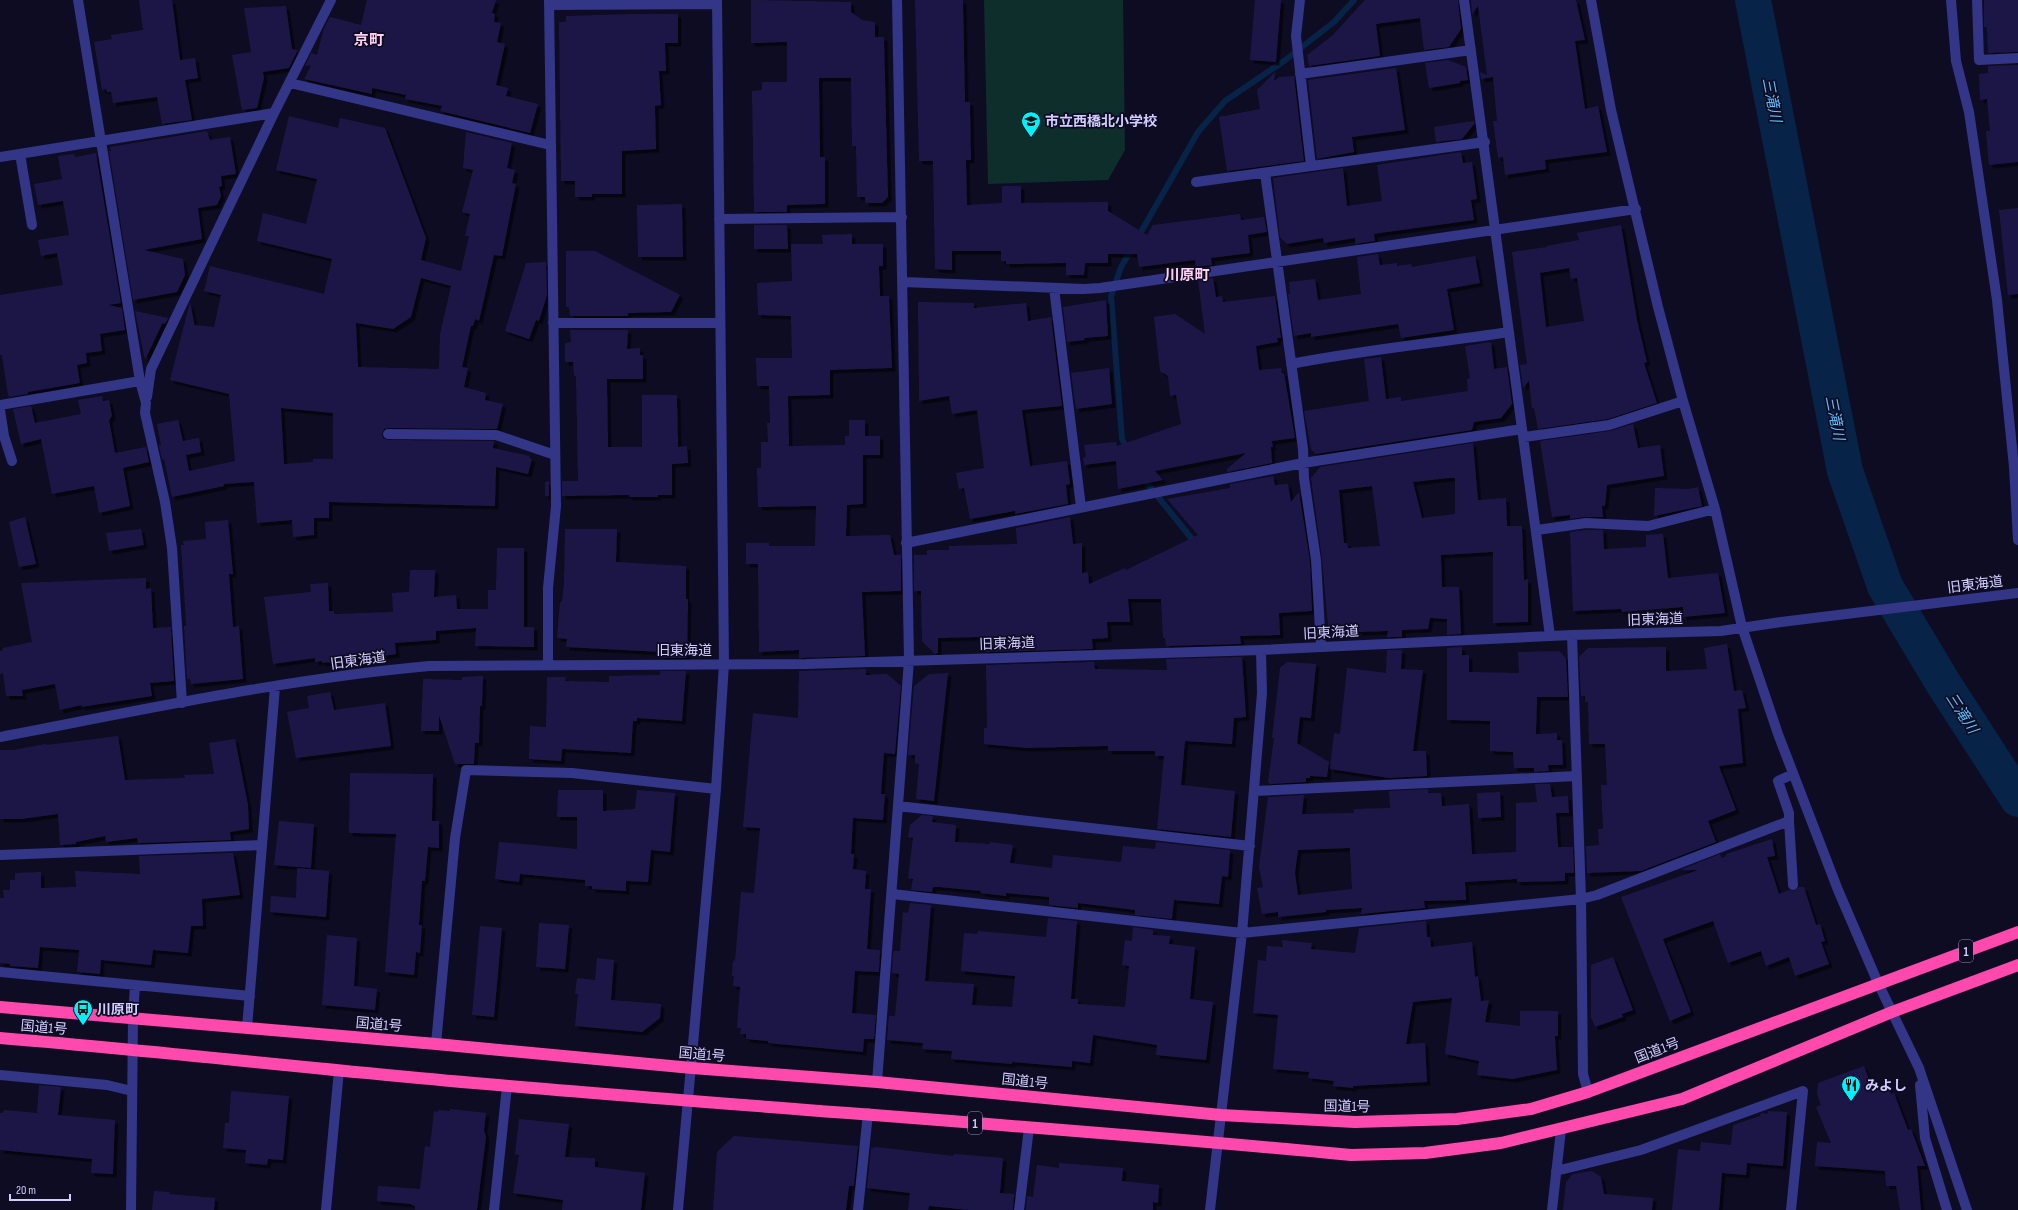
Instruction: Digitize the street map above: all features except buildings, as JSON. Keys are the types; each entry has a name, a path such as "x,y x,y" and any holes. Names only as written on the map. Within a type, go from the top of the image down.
{"highway":[{"name":"国道1号","path":"0,1007 436,1044 692,1068 877,1082 1221,1116 1355,1122 1457,1119 1531,1109 1588,1092 2018,932"},
{"name":"国道1号","path":"0,1038 132,1049 507,1086 1218,1142 1351,1155 1417,1153 1501,1143 1561,1130 1682,1099 1892,1012 2018,965"}],"street":[{"path":"78,0 140,381 146,403"},
{"path":"182,703 172,548 165,502 145,414 151,369 274,113 331,0"},
{"path":"877,1082 908,660 902,217 897,0"},
{"path":"1300,0 1296,36 1311,166"},
{"path":"1464,0 1485,142 1494,230 1537,530 1550,636"},
{"path":"1591,0 1611,110 1636,209 1658,307 1683,401 1715,509 1742,627 1778,734 1838,890 1878,983 1919,1068 1967,1210"},
{"path":"1951,0 1956,61 1969,112 1997,300 2014,467 2018,540"},
{"path":"1977,0 1979,60 2018,58"},
{"path":"548,664 548,588 556,506 549,2 717,2 724,664 716,789 678,1210"},
{"path":"1300,69 1471,50"},
{"path":"290,83 550,145"},
{"path":"0,158 101,140 274,113"},
{"path":"1196,182 1485,142"},
{"path":"20,154 32,225"},
{"path":"1264,173 1303,449 1303,464 1316,560 1321,647"},
{"path":"903,282 1054,288 1100,288 1636,209"},
{"path":"719,219 902,217"},
{"path":"1054,288 1081,507"},
{"path":"553,323 720,323"},
{"path":"1291,364 1351,352 1400,348 1508,332"},
{"path":"0,405 140,381"},
{"path":"906,543 1140,495 1303,464 1523,433 1609,425 1683,401"},
{"path":"0,410 4,436 12,461"},
{"path":"388,434 496,435 555,455"},
{"path":"1537,530 1586,523 1648,526 1682,519 1715,509"},
{"name":"旧東海道","path":"0,737 275,687 408,668 548,664 806,664 1261,650 1550,636 1721,631 1781,622 2014,594"},
{"path":"1572,636 1581,899 1583,1074 1588,1092"},
{"path":"1210,1210 1242,933 1250,846 1262,693 1261,650"},
{"path":"247,1028 275,687"},
{"path":"436,1044 455,838 466,770 564,772 716,789"},
{"path":"1793,774 1778,781 1789,813 1793,885"},
{"path":"1255,791 1577,776"},
{"path":"898,806 1250,846"},
{"path":"892,894 1242,933 1581,899 1597,895 1789,821"},
{"path":"0,855 262,845"},
{"path":"0,972 250,996"},
{"path":"131,1210 132,1018 134,985"},
{"path":"1919,1068 1926,1138 1947,1210"},
{"path":"326,1210 339,1070"},
{"path":"0,1075 106,1085 132,1091"},
{"path":"494,1210 507,1086"},
{"path":"1556,1171 1641,1150 1803,1091 1791,1210"},
{"path":"858,1210 868,1114"},
{"path":"1019,1210 1029,1128"},
{"path":"1552,1210 1561,1130"}],"green space":[{"path":"984,0 1123,0 1125,150 1108,180 988,184"}],"waterway":[{"path":"1137,239 1198,132 1225,101 1284,61 1334,22 1354,0"},
{"name":"三滝川","path":"1753,0 1845,471 1885,586 1943,683 2018,799"},
{"path":"1128,451 1122,439 1111,296 1121,267 1133,247"},
{"path":"1142,477 1196,544"}],"place":[{"name":"市立西橋北小学校","path":"1031,138"},
{"name":"川原町","path":"83,1026"},
{"name":"みよし","path":"1851,1102"}],"district":[{"name":"京町","path":"369,40"},
{"name":"川原町","path":"1187,275"}]}
